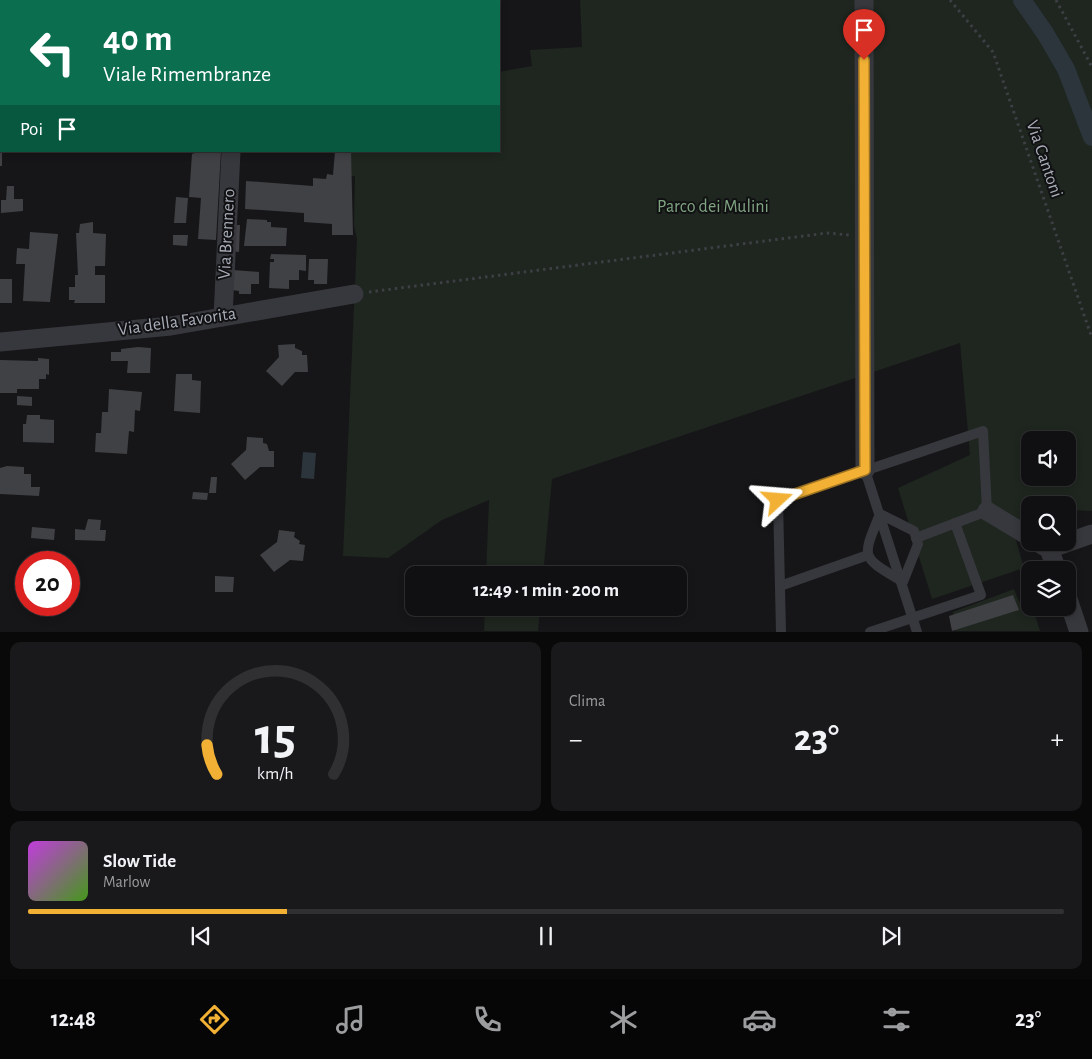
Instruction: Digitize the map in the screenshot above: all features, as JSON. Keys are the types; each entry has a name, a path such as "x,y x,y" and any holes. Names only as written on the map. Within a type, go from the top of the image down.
{"street":[{"path":"864,0 865,470"},
{"name":"Via Brennero","path":"223,317 231,152"},
{"name":"Via della Favorita","path":"0,342 171,326 354,294"},
{"path":"988,511 1021,531"},
{"path":"1076,538 1092,534"},
{"path":"1074,616 1079,632"}],"lane":[{"path":"781,632 778,500 983,431 988,511 916,538"},
{"path":"865,470 914,617 917,632"},
{"path":"880,514 914,530 918,544 902,582"},
{"path":"880,514 866,548 868,555 871,562 902,582"},
{"path":"870,632 981,595 954,523"},
{"path":"780,586 868,555"}],"path":[{"name":"Via Cantoni","path":"950,0 993,52 1092,338"},
{"path":"1056,0 1092,67"},
{"path":"354,294 827,233 864,236"}],"green space":[{"name":"Parco dei Mulini","path":"580,0 1092,0 1092,511 1076,510 1076,496 1021,496 1021,527 1014,533 1022,561 1021,569 932,599 898,488 970,455 960,343 552,479 544,566 486,566 489,500 442,520 388,558 343,556 357,239 354,226 355,176 350,176 350,152 500,152 500,72 532,66 530,50 582,47"},
{"path":"1014,589 1021,606 1021,616 1035,616 1040,631 955,631 953,612"},
{"path":"485,616 539,616 538,631 484,631"}],"shaded area":[{"path":"303,452 316,453 314,479 301,478"}],"building":[{"path":"0,152 2,152 2,166 0,166"},
{"path":"197,152 221,152 216,240 198,239 201,198 189,197 192,154"},
{"path":"335,152 351,152 353,235 332,235 332,224 304,222 304,213 245,209 246,181 313,186 313,178 326,179 327,174 333,175"},
{"path":"7,186 14,186 14,199 23,199 23,211 1,213 1,200 6,200"},
{"path":"176,197 188,198 186,223 174,223"},
{"path":"247,219 267,220 267,222 271,222 271,227 287,228 286,246 244,246"},
{"path":"93,222 93,233 106,234 105,266 95,266 95,275 105,275 105,303 74,303 75,300 69,300 69,287 75,287 75,275 78,275 76,233 79,233 80,224"},
{"path":"232,225 240,225 239,252 231,251"},
{"path":"30,232 58,234 50,302 23,301 25,264 16,264 17,248 29,249"},
{"path":"173,235 188,235 187,246 173,245"},
{"path":"271,254 306,255 306,271 299,270 299,280 289,280 289,289 269,288 270,262 274,262 274,259 270,259"},
{"path":"309,259 328,259 327,284 314,284 314,280 308,280"},
{"path":"233,270 259,272 259,284 251,284 251,294 239,294 239,291 232,290"},
{"path":"0,279 12,279 12,303 0,303"},
{"path":"295,344 295,348 302,351 302,355 307,355 308,372 295,372 282,386 266,371 279,357 278,345"},
{"path":"151,348 150,373 127,373 128,361 111,361 111,352 121,352 121,349"},
{"path":"38,358 49,359 49,375 46,374 46,379 39,379 39,389 17,389 17,393 0,393 0,360 38,361"},
{"path":"176,374 192,374 192,380 201,381 200,413 174,411"},
{"path":"109,389 142,392 140,411 135,410 134,432 129,431 127,454 95,452 96,433 101,433 102,412 108,412"},
{"path":"17,396 32,397 32,406 17,405"},
{"path":"27,415 40,415 40,419 54,420 54,443 23,442 23,424 26,424"},
{"path":"247,437 263,438 263,443 267,444 269,451 274,451 274,467 260,467 245,480 231,464 246,450"},
{"path":"7,466 24,467 24,474 31,474 31,487 40,487 39,496 0,494 0,468"},
{"path":"211,477 217,477 216,493 209,493"},
{"path":"193,492 208,493 207,500 192,499"},
{"path":"88,519 101,520 100,530 106,530 105,541 75,540 75,529 85,530"},
{"path":"32,527 55,529 54,540 31,538"},
{"path":"279,530 295,532 294,537 300,541 299,544 305,545 303,561 290,560 274,572 260,555 277,542"},
{"path":"215,576 234,577 233,592 215,592"},
{"path":"1013,595 1019,610 952,631 949,616"}],"waterway":[{"path":"1022,0 1045,33 1066,69 1092,137"}],"route":[{"path":"778,500 865,470 864,60"}]}
